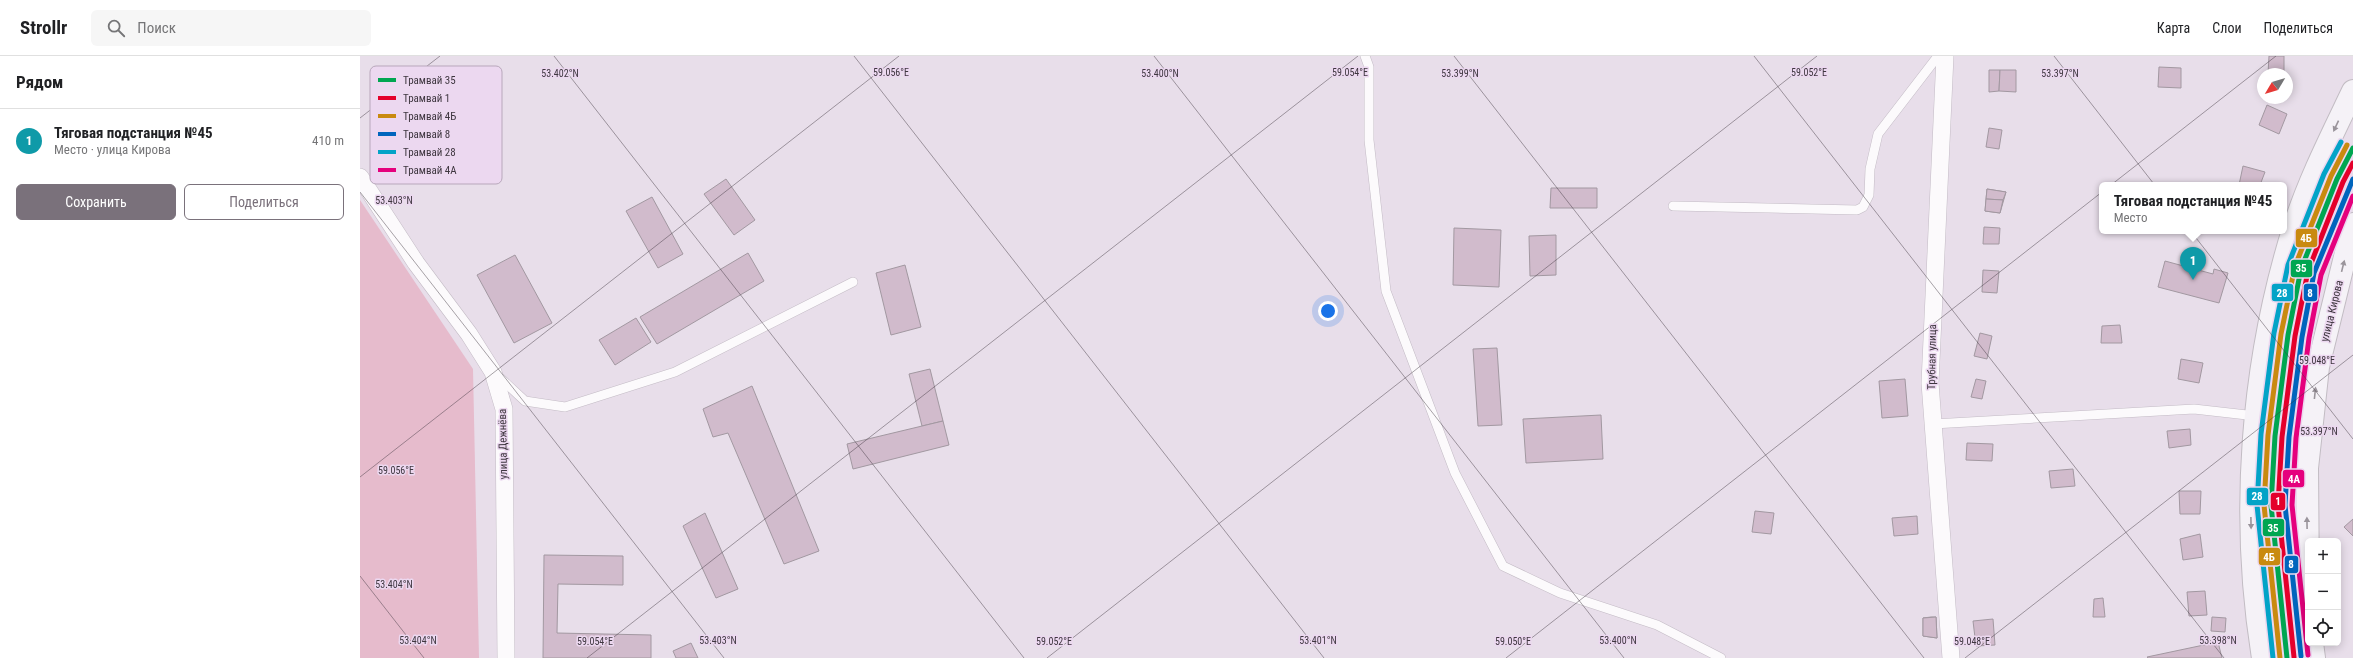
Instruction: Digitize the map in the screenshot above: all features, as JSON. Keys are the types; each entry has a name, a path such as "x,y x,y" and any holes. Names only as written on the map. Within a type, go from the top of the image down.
{"main road":[{"path":"2263,658 2250,524 2256,416 2268,332 2294,226 2325,150 2353,91"},
{"name":"улица Кирова","path":"2308,574 2307,468 2318,367 2353,224"},
{"path":"2312,646 2314,658"}],"street":[{"name":"Трубная улица","path":"1945,56 1930,383 1951,658"},
{"name":"улица Дежнёва","path":"360,177 416,263 469,334 493,372 504,409 506,658"}],"lane":[{"path":"1365,56 1368,67 1369,140 1386,291 1455,473 1503,566 1560,593 1657,625 1721,658"},
{"path":"1673,206 1857,210 1867,202 1869,195 1870,169 1878,134 1938,56"},
{"path":"493,372 525,401 565,407 675,372 854,282"},
{"path":"1933,424 2194,409 2256,416"}],"shaded area":[{"path":"360,200 473,369 479,658 360,658"}],"building":[{"path":"2269,56 2284,56 2284,68 2268,68"},
{"path":"2159,67 2181,68 2181,88 2158,87"},
{"path":"1989,70 2000,70 1999,91 1989,92"},
{"path":"2000,70 2016,70 2016,92 1999,91"},
{"path":"2267,105 2287,114 2279,134 2259,125"},
{"path":"1989,128 2002,130 1999,149 1986,147"},
{"path":"2243,166 2265,172 2261,182 2240,182"},
{"path":"726,179 755,220 734,235 704,194"},
{"path":"1551,188 1597,188 1597,208 1550,208"},
{"path":"1987,189 2006,192 2000,213 1985,211"},
{"path":"1987,189 2006,192 2003,200 1986,199"},
{"path":"652,197 683,254 658,268 626,211"},
{"path":"1986,199 2003,200 2000,213 1985,211"},
{"path":"1984,227 2000,228 1999,244 1983,244"},
{"path":"1454,228 1501,230 1499,287 1453,285"},
{"path":"1556,235 1556,275 1530,276 1529,236"},
{"path":"748,253 764,281 657,344 640,317"},
{"path":"515,255 552,323 514,343 477,275"},
{"path":"2165,261 2213,274 2214,269 2228,273 2219,303 2158,287"},
{"path":"905,265 921,327 891,335 876,273"},
{"path":"1983,270 1999,271 1997,293 1982,292"},
{"path":"636,318 651,342 615,365 599,340"},
{"path":"2120,325 2122,343 2101,343 2102,326"},
{"path":"1980,333 1992,336 1987,359 1974,356"},
{"path":"1497,348 1502,425 1478,426 1473,349"},
{"path":"2181,359 2203,363 2199,383 2178,379"},
{"path":"930,369 943,421 922,426 909,374"},
{"path":"1905,379 1908,416 1882,418 1879,381"},
{"path":"1976,379 1986,381 1982,399 1971,397"},
{"path":"752,386 819,551 784,564 728,433 713,437 703,409"},
{"path":"1601,415 1603,459 1526,463 1523,419"},
{"path":"943,421 949,445 853,469 847,444"},
{"path":"2190,429 2191,445 2169,448 2167,431"},
{"path":"1967,443 1993,444 1992,461 1966,460"},
{"path":"2073,469 2075,486 2051,488 2049,471"},
{"path":"2179,491 2201,491 2200,514 2180,514"},
{"path":"1755,511 1774,513 1771,534 1752,532"},
{"path":"705,513 738,589 716,598 683,526"},
{"path":"1917,516 1918,534 1894,536 1892,518"},
{"path":"2353,519 2353,536 2344,527"},
{"path":"2200,534 2203,557 2183,560 2180,539"},
{"path":"544,555 623,556 623,585 558,584 557,633 651,635 651,658 543,658"},
{"path":"2205,591 2207,615 2189,616 2187,592"},
{"path":"2103,598 2105,617 2093,617 2094,599"},
{"path":"1931,617 1930,637 1923,636 1923,618"},
{"path":"1931,617 1936,617 1937,638 1930,637"},
{"path":"1936,617 1937,638 1923,636 1923,618"},
{"path":"2212,617 2226,618 2225,632 2211,631"},
{"path":"1993,619 1995,645 1976,646 1973,621"},
{"path":"2218,642 2222,658 2147,657"},
{"path":"691,643 698,658 676,658 673,651"}],"tram line":[{"name":"28","path":"2273,658 2257,505 2261,434 2274,333 2288,265 2324,174 2341,142"},
{"name":"4Б","path":"2280,658 2264,505 2268,435 2281,334 2295,266 2331,176 2347,145"},
{"name":"35","path":"2287,658 2271,505 2275,436 2288,335 2301,269 2337,179 2353,148"},
{"name":"1","path":"2294,657 2278,505 2282,437 2295,336 2308,271 2343,182 2353,163"},
{"name":"8","path":"2301,656 2285,505 2289,437 2302,337 2314,273 2353,179"},
{"name":"4А","path":"2308,655 2292,505 2296,438 2309,338 2321,275 2353,196"}],"place":[{"name":"Тяговая подстанция №45","path":"2193,280"}]}
